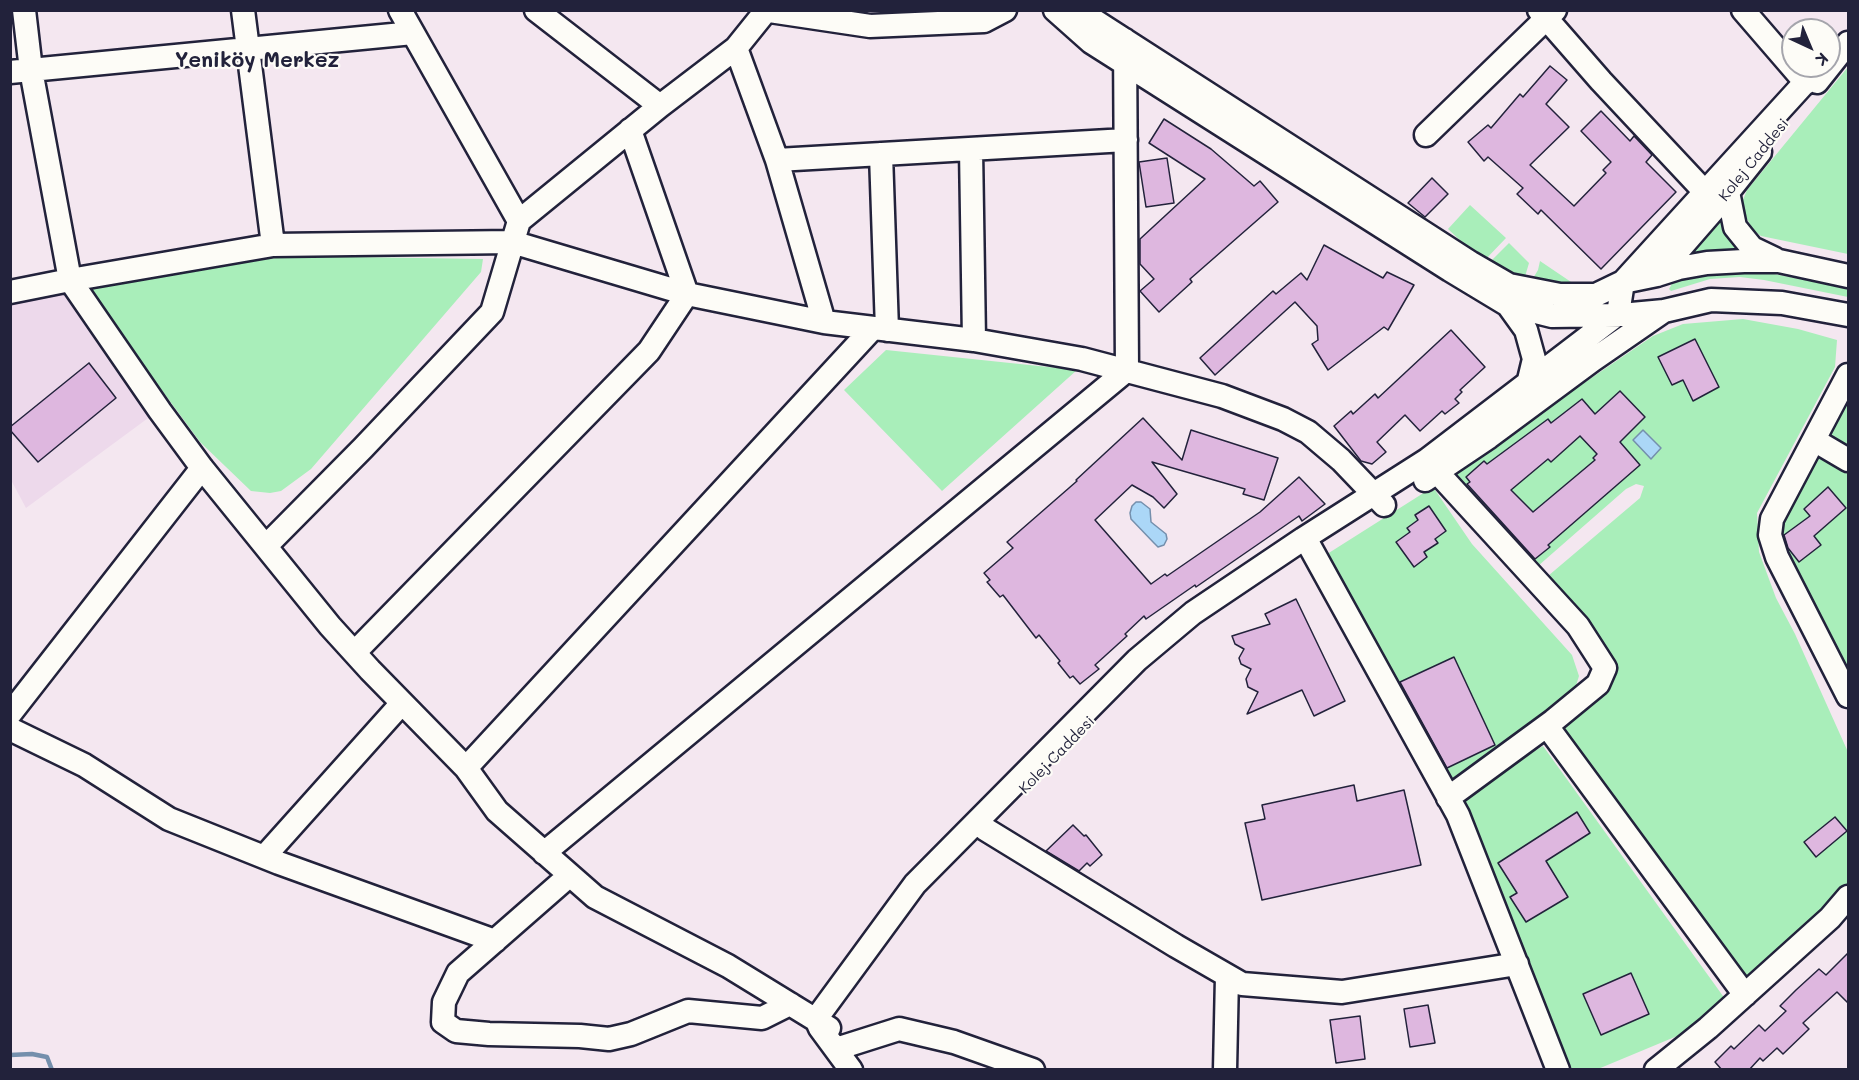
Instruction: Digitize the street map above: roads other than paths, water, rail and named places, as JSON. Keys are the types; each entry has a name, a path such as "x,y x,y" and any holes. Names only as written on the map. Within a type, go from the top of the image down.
{"street":[{"path":"24,10 21,71 70,280 202,468 355,652 466,768 497,811 595,897 728,966 821,1022 841,1048 851,1070"},
{"path":"243,10 273,245"},
{"path":"400,10 519,221"},
{"path":"536,10 660,106"},
{"path":"266,546 492,312 519,221 660,106 736,48 764,11 870,26 984,21 1005,10"},
{"path":"1055,10 1091,42 1508,305 1552,316 1621,315 1664,311 1711,300 1782,303 1848,315"},
{"path":"1078,10 1509,285 1560,295 1596,295 1623,282 1707,262 1744,261 1779,261 1848,276"},
{"path":"1743,10 1781,45"},
{"path":"1426,135 1546,14 1705,192"},
{"path":"21,71 413,33"},
{"path":"1125,40 1127,370"},
{"name":"Kolej Caddesi","path":"1657,275 1728,192 1848,43"},
{"path":"736,48 777,160 824,322"},
{"name":"Kolej Caddesi","path":"1623,282 1809,78"},
{"path":"630,130 687,294"},
{"path":"777,160 1126,140"},
{"path":"971,149 974,340"},
{"path":"466,768 879,329 881,154"},
{"path":"1728,192 1735,227 1752,248 1779,261"},
{"path":"10,292 273,245 512,242 687,294 824,322 974,340 1082,359 1222,396 1283,419 1308,432 1341,460 1379,499"},
{"path":"1657,275 1664,311"},
{"path":"1379,499 1618,314 1623,282"},
{"path":"355,652 649,351 687,294"},
{"path":"1508,305 1526,330 1534,359 1528,384"},
{"path":"1379,499 1437,472 1664,311"},
{"path":"544,853 1127,370"},
{"path":"1848,375 1772,519 1770,535 1777,557 1848,696"},
{"path":"1814,440 1848,460"},
{"path":"10,714 202,468"},
{"path":"1437,472 1578,626 1605,668 1598,684 1546,726 1448,798"},
{"name":"Kolej Caddesi","path":"821,1022 928,887 1142,666 1196,619 1379,499"},
{"name":"Kolej Caddesi","path":"821,1022 915,884 1137,660 1193,613 1303,539 1379,499"},
{"path":"1309,545 1458,815 1558,1070"},
{"path":"264,858 402,703"},
{"path":"1546,726 1745,995"},
{"path":"10,729 84,765 168,819 264,858 495,941"},
{"path":"985,829 1242,984 1342,992 1517,964"},
{"path":"570,876 458,974 444,1002 443,1022 456,1031 609,1039 632,1034 688,1011 762,1018 790,1004"},
{"path":"1656,1070 1745,995 1830,918 1848,897"},
{"path":"1225,1070 1227,975"},
{"path":"841,1048 898,1029 954,1042 1034,1070"},
{"path":"841,1048 860,1060 864,1070"}],"water":[{"path":"1643,430 1661,448 1651,459 1633,440"},
{"path":"1136,502 1141,502 1150,509 1151,522 1166,534 1167,539 1164,545 1158,547 1131,519 1132,506"}],"waterway":[{"path":"10,1055 32,1054 47,1057 52,1070"}],"district":[{"name":"Yeniköy Merkez","path":"257,61"}]}
